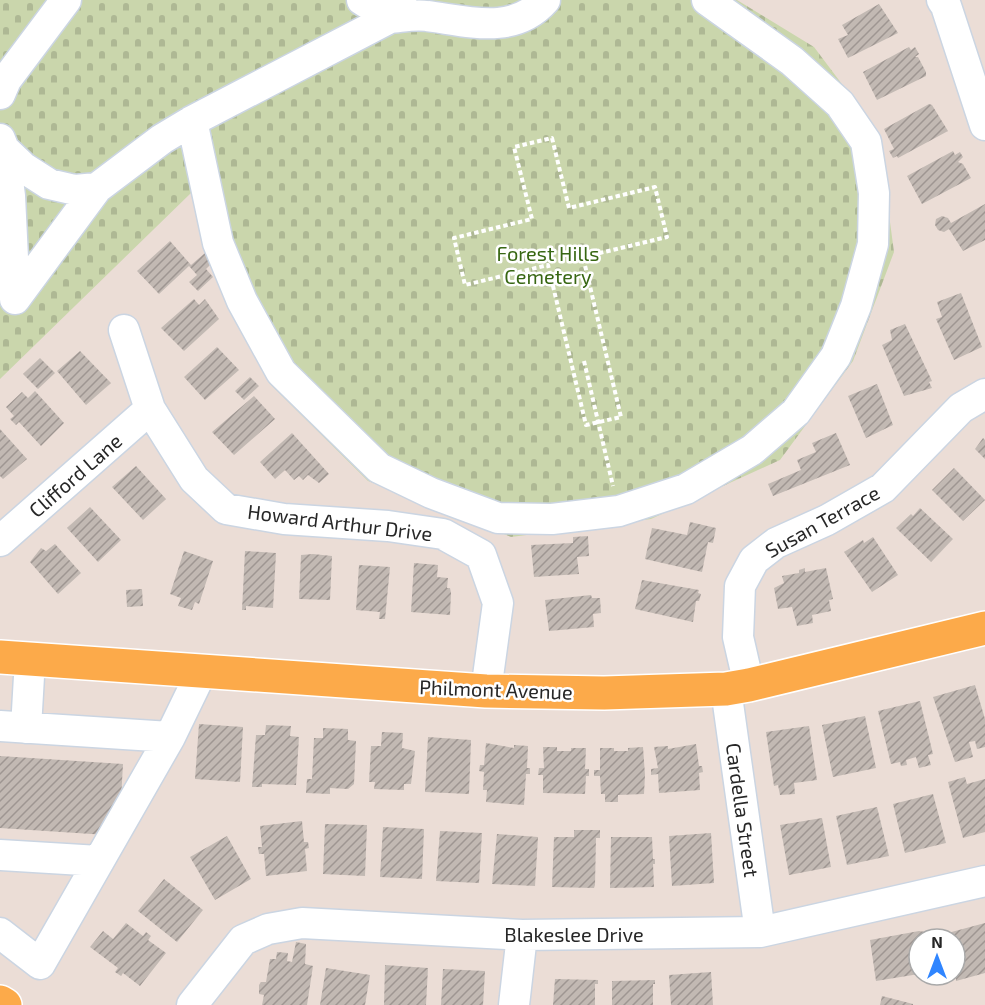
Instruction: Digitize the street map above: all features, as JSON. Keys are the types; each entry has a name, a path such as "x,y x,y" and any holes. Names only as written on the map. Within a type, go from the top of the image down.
{"main road":[{"name":"Philmont Avenue","path":"15,658 486,691 604,693 738,687 985,628"},
{"path":"0,1002 4,1005"}],"street":[{"path":"0,94 6,80 66,0"},
{"path":"362,0 390,18 424,15 484,25 512,21 540,6 545,0"},
{"path":"2,144 10,196 15,299 97,188 162,139 420,0"},
{"path":"942,0 946,6 985,125"},
{"path":"192,121 218,243 242,301 281,372 380,468 431,494 498,518 552,519 619,511 686,489 753,450 796,412 837,356 856,306 873,244 874,193 866,142 840,104 792,61 710,1"},
{"path":"2,144 24,168 49,184 75,190 97,188"},
{"name":"Howard Arthur Drive","path":"124,330 150,409 194,479 226,509 284,519 388,526 443,534 482,555 498,603 486,691"},
{"name":"Susan Terrace","path":"738,687 740,586 754,560 776,543 826,520 884,488 961,408 985,394"},
{"name":"Clifford Lane","path":"0,541 150,409"},
{"path":"15,658 13,727 170,737"},
{"path":"0,933 40,964 170,737 202,671"},
{"name":"Cardella Street","path":"738,687 760,932"},
{"path":"0,855 99,861"},
{"name":"Blakeslee Drive","path":"201,1002 243,940 268,929 302,923 522,935 760,932 985,881"},
{"path":"514,1005 522,935"}],"path":[{"path":"552,138 569,208 655,188 667,237 583,257 621,417 599,422 586,425 548,265 465,285 454,238 532,219 514,147 552,138"},
{"path":"584,361 619,511"}],"green space":[{"name":"Forest Hills Cemetery","path":"0,0 737,0 814,47 878,132 894,252 853,361 780,460 651,519 511,537 368,481 269,383 202,243 191,193 0,379"}],"building":[{"path":"879,4 898,33 848,58 838,39 848,35 842,25"},
{"path":"909,47 911,50 915,47 919,54 915,57 918,57 926,76 877,100 863,72"},
{"path":"929,104 932,105 948,131 898,158 897,156 893,158 889,151 894,149 884,129"},
{"path":"953,151 955,155 960,152 963,157 958,162 963,164 971,178 922,204 907,176"},
{"path":"985,204 985,240 963,251 949,229 944,232 938,230 935,225 936,219 942,216 948,218 951,223"},
{"path":"170,241 191,265 205,253 213,262 206,269 213,277 198,291 189,282 197,275 189,266 159,294 137,271"},
{"path":"961,293 982,347 954,360 936,319 942,317 937,302"},
{"path":"194,299 199,305 205,299 219,319 184,351 161,328"},
{"path":"905,324 932,381 929,382 932,388 904,396 882,345 892,340 890,330"},
{"path":"217,347 239,370 205,400 184,377"},
{"path":"80,351 111,383 86,405 57,371"},
{"path":"40,358 55,373 38,389 23,374"},
{"path":"250,377 259,386 244,400 235,391"},
{"path":"877,384 893,425 866,438 848,396"},
{"path":"35,391 64,423 41,446 19,422 16,425 10,419 14,416 6,407 22,392 28,398"},
{"path":"254,396 275,419 234,455 212,432"},
{"path":"0,429 27,459 3,479 0,476"},
{"path":"292,433 329,474 319,483 308,475 303,480 299,476 294,480 285,470 275,479 260,462"},
{"path":"836,433 850,465 773,496 768,484 801,470 797,460 816,452 812,443"},
{"path":"983,438 985,440 985,459 975,449"},
{"path":"136,466 166,499 143,520 112,487"},
{"path":"954,468 985,500 963,521 932,490"},
{"path":"90,507 121,540 98,562 67,528"},
{"path":"920,508 953,539 931,562 896,528"},
{"path":"690,522 716,528 713,543 708,542 702,572 645,559 652,528 687,535"},
{"path":"588,536 589,556 577,557 579,574 534,577 531,545 573,543 573,537"},
{"path":"873,537 898,575 872,592 844,552 863,540 864,543"},
{"path":"55,544 81,573 58,594 30,562 41,548 46,551"},
{"path":"184,551 213,561 199,604 195,602 192,610 178,606 181,598 170,594"},
{"path":"245,551 276,553 273,608 246,606 246,610 242,610"},
{"path":"301,555 332,556 330,600 299,599"},
{"path":"414,563 438,565 437,577 448,578 447,588 450,588 451,593 450,615 411,612"},
{"path":"359,565 390,567 385,619 379,619 380,612 356,610"},
{"path":"805,568 805,572 826,568 833,599 829,600 831,611 812,615 813,623 797,626 792,607 778,609 774,588 784,583 782,576 799,573 799,570"},
{"path":"642,580 699,590 698,593 701,594 699,601 696,601 693,622 635,609"},
{"path":"142,589 143,606 127,607 126,590"},
{"path":"591,595 592,598 600,598 601,613 593,614 594,627 549,631 545,600"},
{"path":"975,685 985,719 985,747 977,749 975,741 969,742 973,757 955,762 933,697"},
{"path":"920,701 933,754 928,755 931,765 919,768 916,757 906,760 907,765 901,766 900,762 891,764 878,711"},
{"path":"865,716 876,768 833,777 822,725"},
{"path":"199,724 243,727 240,782 195,779"},
{"path":"266,725 291,726 290,736 299,737 296,785 262,784 262,787 252,787 256,735 265,735"},
{"path":"809,726 817,780 794,783 795,794 780,795 778,785 774,786 766,732"},
{"path":"323,728 348,729 348,740 356,741 354,784 348,789 330,788 330,794 306,793 307,779 312,779 314,738 323,738"},
{"path":"382,732 403,733 402,748 415,751 411,784 404,784 404,790 374,789 375,782 369,782 371,746 381,746"},
{"path":"428,737 471,740 469,794 425,792"},
{"path":"486,743 514,748 514,745 528,746 527,768 530,768 530,774 526,774 524,805 486,802 487,790 483,790 484,772 479,771 480,765 484,765"},
{"path":"696,744 699,766 702,766 703,772 699,773 700,790 659,793 658,774 651,775 651,769 658,768 654,747 668,746 668,749"},
{"path":"543,747 557,747 557,751 586,748 585,769 589,769 589,776 586,776 585,794 543,793 543,775 538,775 539,768 544,768"},
{"path":"643,747 644,794 618,795 618,802 605,802 605,794 601,794 600,776 594,776 594,770 600,770 600,748 628,751 628,748"},
{"path":"0,756 123,764 121,799 117,798 116,815 108,815 107,835 0,828"},
{"path":"965,777 967,784 985,779 985,832 963,838 948,782"},
{"path":"933,794 946,843 905,853 893,804"},
{"path":"877,807 889,856 847,865 836,816"},
{"path":"822,818 831,867 789,875 780,825"},
{"path":"302,821 304,842 308,842 309,848 305,849 307,871 266,876 264,854 259,854 258,847 262,847 260,826"},
{"path":"325,824 367,825 365,876 323,874"},
{"path":"383,827 424,829 422,879 380,877"},
{"path":"574,830 600,830 600,838 596,838 594,888 552,887 554,837 574,837"},
{"path":"440,831 482,833 479,883 436,881"},
{"path":"711,833 714,883 672,886 669,836"},
{"path":"497,834 538,837 535,886 492,884"},
{"path":"227,836 251,879 215,900 190,857"},
{"path":"611,837 652,837 653,859 655,859 655,864 653,864 654,887 610,888"},
{"path":"164,879 203,910 177,942 138,911"},
{"path":"126,923 143,936 146,932 151,936 148,940 166,953 140,986 123,973 121,976 115,972 118,968 90,947 103,931 113,939"},
{"path":"985,923 985,973 967,978 967,928"},
{"path":"907,933 907,976 876,981 870,940"},
{"path":"296,942 306,944 305,964 313,966 307,1005 262,1005 264,995 259,994 259,985 261,982 266,982 270,959 276,959 277,952 288,953 287,961 292,962"},
{"path":"385,965 428,968 426,1005 384,1005"},
{"path":"326,968 370,975 365,1005 320,1005"},
{"path":"443,969 485,971 483,1005 441,1005"},
{"path":"711,972 713,1005 671,1005 669,975"},
{"path":"555,979 598,980 598,984 595,984 595,1005 553,1005"},
{"path":"655,980 653,1005 612,1005 612,981"},
{"path":"882,996 913,1004 913,1005 880,1005"}]}
